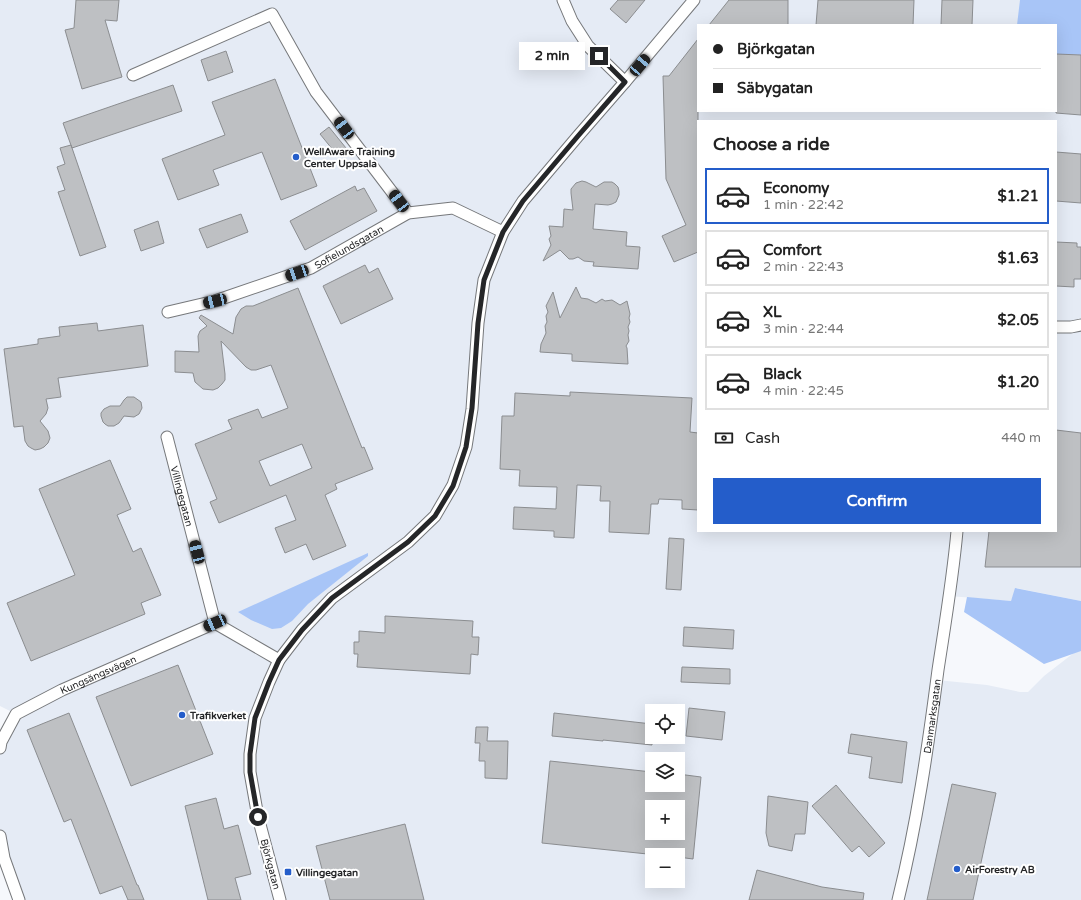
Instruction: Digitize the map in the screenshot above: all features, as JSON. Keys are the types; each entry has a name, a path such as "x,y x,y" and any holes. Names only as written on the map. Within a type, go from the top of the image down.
{"street":[{"path":"562,0 572,21 588,46 625,82"},
{"name":"Björkgatan","path":"280,900 258,817 250,772 250,754 255,718 279,660 302,630 332,598 408,542 435,516 453,486 466,447 472,408 478,323 484,280 503,232 523,201 694,0"},
{"path":"133,75 272,14 316,92 408,214"},
{"name":"Sofielundsgatan","path":"168,312 215,301 311,268 408,214 453,208 503,232"},
{"path":"1057,327 1081,325"},
{"name":"Villingegatan","path":"167,437 215,623"},
{"name":"Danmarksgatan","path":"898,900 905,873 923,782 957,532"},
{"path":"215,623 279,660"},
{"name":"Kungsängsvägen","path":"0,748 1,742 16,714 62,690 215,623"},
{"path":"0,836 4,858 20,900"}],"shaded area":[{"path":"0,0 1081,0 1081,601 1016,588 1011,601 949,596 937,680 987,685 1020,692 1028,692 1044,676 1075,652 1081,650 1081,900 19,900 0,836 0,748 16,714 0,706"},
{"path":"1020,0 1081,0 1081,58 1057,57 1057,24 1017,24"},
{"path":"368,553 368,556 308,604 292,621 281,628 272,629 251,620 238,612"},
{"path":"1015,588 1081,601 1081,651 1044,664 964,612 967,597 1011,601"}],"building":[{"path":"76,0 119,0 117,21 105,20 122,77 82,89 65,30 74,28"},
{"path":"618,0 645,0 626,23 610,9"},
{"path":"729,0 788,0 788,24 710,24"},
{"path":"818,0 914,0 913,24 816,24"},
{"path":"942,0 973,0 972,24 941,24"},
{"path":"697,40 697,252 674,262 662,236 686,225 666,179 663,76 669,76"},
{"path":"226,51 233,72 208,81 201,60"},
{"path":"1057,54 1081,55 1081,115 1056,113"},
{"path":"275,79 317,186 281,200 262,152 213,170 219,185 178,200 162,159 225,135 212,102"},
{"path":"173,85 182,111 72,148 63,123"},
{"path":"329,127 346,148 337,155 320,134"},
{"path":"71,145 106,247 80,256 58,192 65,190 57,167 65,164 60,148"},
{"path":"1057,152 1081,154 1081,203 1057,201"},
{"path":"582,181 596,187 604,182 612,182 618,187 619,195 616,202 608,205 595,204 593,229 627,232 626,246 640,247 638,269 593,266 594,262 584,261 578,257 569,259 560,250 543,261 551,245 549,239 551,236 549,226 563,227 564,209 573,210 571,189 576,183"},
{"path":"355,186 357,191 364,188 377,211 305,250 290,221"},
{"path":"241,214 248,232 207,248 199,229"},
{"path":"158,221 164,243 141,251 134,230"},
{"path":"1057,242 1077,243 1077,247 1081,247 1081,279 1074,279 1074,287 1057,286"},
{"path":"365,265 369,273 378,268 393,299 341,324 323,286"},
{"path":"576,287 581,298 588,299 596,303 602,299 605,301 612,300 620,305 627,301 630,314 630,322 628,327 629,341 626,346 628,364 572,361 572,354 540,352 541,344 546,333 545,326 548,312 546,306 553,292 560,318"},
{"path":"298,288 362,448 364,447 373,469 335,484 337,489 325,495 346,546 313,560 306,544 285,553 275,528 296,520 286,495 219,523 210,502 217,499 195,444 232,429 228,420 258,409 262,418 288,408 271,365 256,370 251,370 246,367 221,341 225,380 218,388 213,390 203,389 195,382 193,373 175,372 175,351 199,352 198,336 200,331 207,326 199,318 201,315 233,334 236,317 241,309 246,306 253,306","holes":["302,444 312,468 270,486 259,461"]},
{"path":"97,323 98,331 143,325 148,366 58,378 61,397 46,399 48,408 46,414 40,421 48,431 50,438 44,447 35,450 31,448 25,441 23,426 14,427 4,349 38,344 38,339 60,336 59,327"},
{"path":"570,392 692,398 690,432 697,433 697,510 682,509 682,500 659,499 658,504 651,504 649,534 609,532 610,501 600,501 601,486 577,485 574,538 554,537 554,531 513,529 514,507 556,509 557,487 519,486 520,470 500,469 502,416 514,416 515,393 570,396"},
{"path":"127,397 134,397 141,402 142,408 139,414 134,417 124,416 119,423 114,426 108,426 105,424 101,416 104,409 110,406 120,406"},
{"path":"1057,430 1081,433 1081,567 985,567 989,532 1057,532"},
{"path":"110,460 131,509 117,515 133,552 141,548 161,595 141,603 145,614 31,661 7,603 75,575 39,489"},
{"path":"669,538 684,539 681,590 666,589"},
{"path":"385,616 473,621 472,637 479,637 478,655 471,654 470,674 357,667 358,654 354,654 354,642 359,642 359,631 385,633"},
{"path":"684,627 734,630 733,649 683,646"},
{"path":"178,665 213,754 131,786 96,697"},
{"path":"682,667 730,669 730,684 681,682"},
{"path":"689,708 725,712 722,740 686,736"},
{"path":"69,713 144,900 128,900 122,886 100,894 71,819 64,822 27,730"},
{"path":"554,713 645,723 645,744 652,745 603,740 552,736"},
{"path":"476,727 488,727 487,741 508,741 507,779 485,778 485,761 479,761 480,743 475,743"},
{"path":"851,734 907,742 902,783 869,778 872,757 848,753"},
{"path":"550,761 645,771 645,792 685,792 685,775 701,777 693,859 685,858 685,848 645,848 645,854 542,843"},
{"path":"952,784 996,793 973,900 927,900"},
{"path":"836,785 885,843 869,857 859,846 852,852 812,806"},
{"path":"768,796 808,802 805,834 795,834 792,851 769,846 766,833"},
{"path":"216,798 224,829 238,825 251,874 235,878 241,900 208,900 185,806"},
{"path":"405,824 424,900 330,900 316,846"},
{"path":"757,870 822,887 864,893 863,900 749,900"}],"place":[{"name":"WellAware Training Center Uppsala","path":"296,157"},
{"name":"Trafikverket","path":"182,715"},
{"name":"AirForestry AB","path":"957,869"},
{"name":"Villingegatan","path":"288,872"}],"route":[{"path":"258,817 250,772 250,754 255,718 269,682 279,660 302,630 332,598 408,542 435,516 453,486 466,447 472,408 478,323 484,280 503,232 523,201 625,82 599,56"}]}
